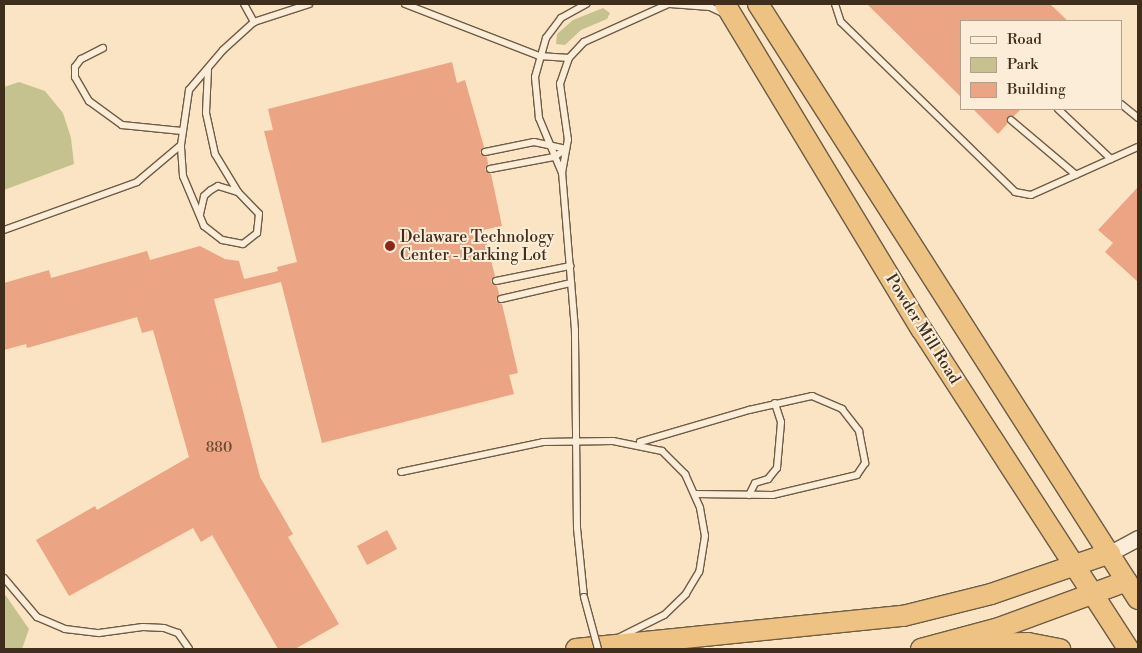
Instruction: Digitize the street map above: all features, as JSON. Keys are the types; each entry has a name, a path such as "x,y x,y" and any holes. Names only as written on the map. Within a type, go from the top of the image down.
{"highway":[{"path":"758,4 1110,553 1133,578 1138,599"},
{"name":"Powder Mill Road","path":"730,11 922,330 1128,649"},
{"path":"576,649 813,628 903,616 991,594 1110,553"},
{"path":"921,649 998,628 1133,578"},
{"path":"932,649 1006,642 1060,649"}],"street":[{"path":"1110,553 1138,538"}],"lane":[{"path":"244,4 254,22"},
{"path":"208,70 206,113 210,136 221,167 238,192 259,214 260,224 251,240 232,245 204,226 183,176 181,145 189,90 208,70 223,50 254,22 309,4"},
{"path":"405,4 539,56 569,58"},
{"path":"562,173 548,144 534,92 539,56 546,38 561,18 586,4"},
{"path":"401,472 543,442 576,440 634,443 662,451 674,460 695,494 705,536 699,572 686,594 664,615 601,647 584,597 577,528 576,440 575,330 562,173 566,149 566,114 560,84 569,58 584,42 669,4 710,7 730,11"},
{"path":"835,4 842,22 1015,192 1031,195 1138,147"},
{"path":"103,48 81,58 75,67 75,78 89,101 122,125 182,131"},
{"path":"1122,105 1138,118"},
{"path":"1059,110 1111,159"},
{"path":"1011,120 1076,175"},
{"path":"485,152 534,142 566,149"},
{"path":"4,230 137,182 181,145"},
{"path":"490,169 554,157 566,149"},
{"path":"200,215 204,196 211,190 218,186 238,192"},
{"path":"496,281 570,266"},
{"path":"501,298 571,283"},
{"path":"634,443 775,403 812,396 842,408 859,431 865,463 857,475 773,495 695,494"},
{"path":"749,495 755,483 768,479 778,468 781,422 775,403"},
{"path":"4,578 37,617 65,629 99,633 143,627 164,628 178,633 190,649"}],"green space":[{"path":"603,8 610,13 607,19 581,30 565,45 556,44 557,34 573,20"},
{"path":"19,82 45,91 63,113 71,138 74,164 4,190 4,87"},
{"path":"4,593 29,629 22,649 4,649"}],"building":[{"path":"867,4 1050,4 1067,20 960,20 960,96"},
{"path":"452,62 457,83 465,80 484,147 480,153 487,157 488,164 485,170 491,174 502,226 483,230 495,276 491,282 497,286 499,294 496,301 502,304 518,373 509,375 514,394 322,443 281,282 214,299 260,477 293,534 288,537 339,624 295,649 278,649 212,535 201,542 193,528 69,596 36,540 95,506 97,510 189,457 153,330 142,333 137,317 27,348 26,344 4,350 4,283 49,270 51,278 147,251 150,260 200,246 225,259 239,261 244,279 278,271 277,267 297,262 264,131 273,130 268,109"},
{"path":"974,110 1020,110 1014,116 1008,116 1007,124 998,134"},
{"path":"1138,187 1138,282 1105,252 1113,243 1098,230"},
{"path":"387,530 397,549 367,565 357,546"}],"place":[{"name":"Delaware Technology Center - Parking Lot","path":"390,246"}]}
